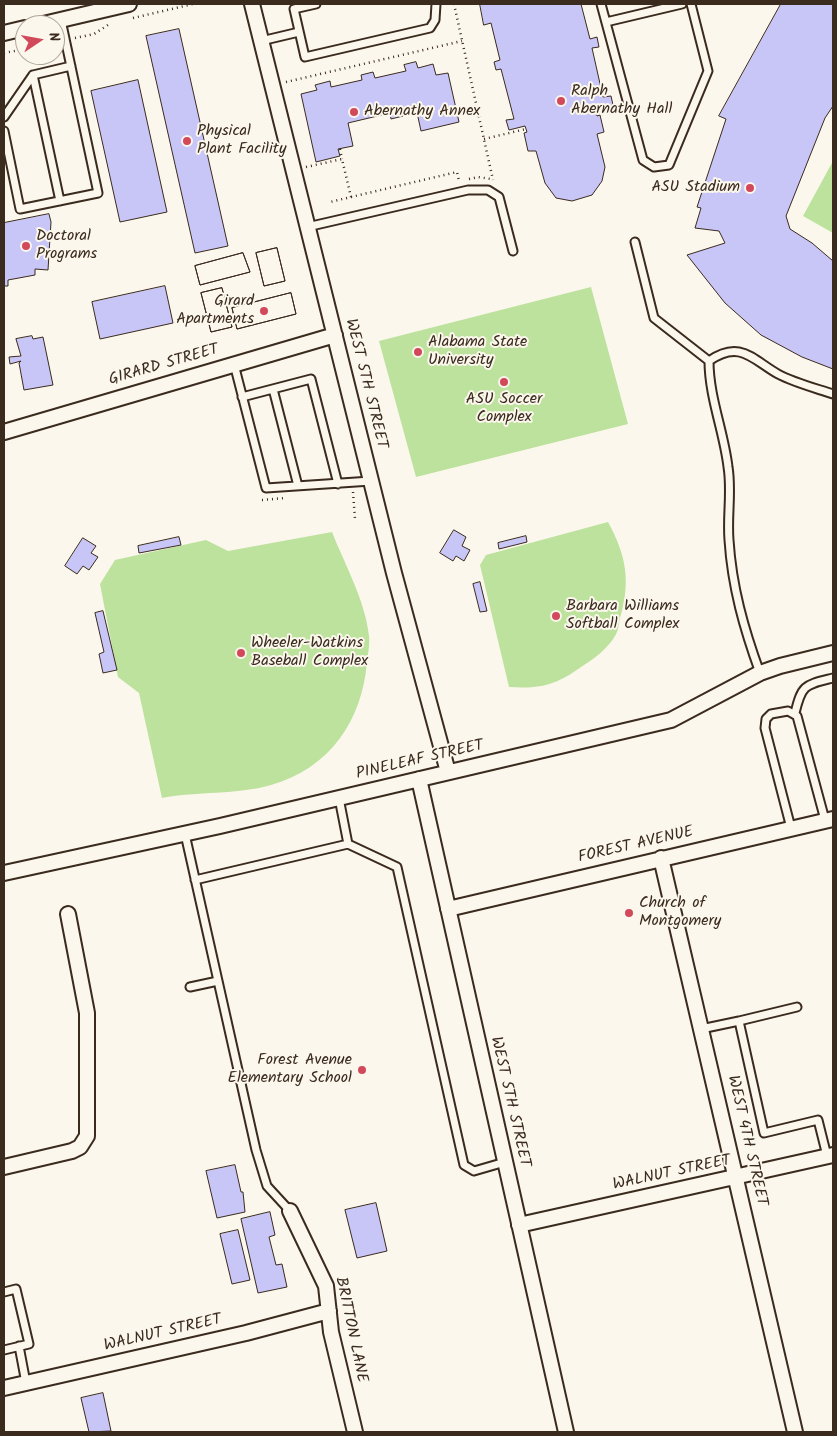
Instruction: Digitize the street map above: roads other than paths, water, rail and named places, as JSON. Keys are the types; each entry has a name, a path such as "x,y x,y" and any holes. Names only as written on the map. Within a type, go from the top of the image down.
{"street":[{"path":"65,19 129,4"},
{"name":"WEST 5TH STREET","path":"252,4 371,482 448,772"},
{"name":"GIRARD STREET","path":"4,432 334,335"},
{"name":"PINELEAF STREET","path":"4,873 185,834 671,720 760,673 780,666 833,654"},
{"name":"WEST 5TH STREET","path":"419,779 566,1432"},
{"name":"FOREST AVENUE","path":"448,908 829,820"},
{"name":"WEST 4TH STREET","path":"661,858 795,1432"},
{"path":"4,1167 72,1151 80,1147 87,1136 87,1013 83,981 68,914"},
{"name":"WALNUT STREET","path":"519,1225 830,1156"},
{"name":"BRITTON LANE","path":"290,1211 326,1286 331,1332 355,1432"},
{"name":"WALNUT STREET","path":"4,1388 246,1333 329,1311"}],"lane":[{"path":"316,4 294,9 305,57 430,28 435,20 436,4"},
{"path":"601,4 643,160 654,167 669,165 708,71 691,4"},
{"path":"606,22 682,4"},
{"path":"261,41 299,32"},
{"path":"4,131 20,208 98,193 65,35"},
{"path":"4,117 33,75 71,66"},
{"path":"33,75 60,201"},
{"path":"307,227 468,190 488,190 499,197 513,251"},
{"path":"635,242 654,318 710,361"},
{"path":"710,361 720,354 740,351 756,357 778,374 833,394"},
{"path":"710,361 709,378 729,469 729,538 732,580 743,628 760,673"},
{"path":"234,363 266,488 371,482"},
{"path":"242,397 312,379 338,484"},
{"path":"273,389 298,486"},
{"path":"794,713 800,692 805,687 833,678"},
{"path":"790,828 765,728 766,719 770,714 788,711 797,716 829,820"},
{"path":"339,798 348,844"},
{"path":"185,834 256,1150 267,1186 290,1211"},
{"path":"195,880 348,844 397,867 464,1165 474,1171 504,1162"},
{"path":"190,987 218,981"},
{"path":"702,1029 797,1007"},
{"path":"739,1021 764,1133 818,1120 830,1156"},
{"path":"4,1292 16,1289 30,1344 4,1350"},
{"path":"19,1346 26,1383"}],"place":[{"name":"Ralph Abernathy Hall","path":"561,101"},
{"name":"Abernathy Annex","path":"354,112"},
{"name":"Physical Plant Facility","path":"187,141"},
{"name":"ASU Stadium","path":"750,188"},
{"name":"Doctoral Programs","path":"26,246"},
{"name":"Girard Apartments","path":"264,311"},
{"name":"Alabama State University","path":"418,352"},
{"name":"ASU Soccer Complex","path":"504,382"},
{"name":"Barbara Williams Softball Complex","path":"556,616"},
{"name":"Wheeler-Watkins Baseball Complex","path":"241,653"},
{"name":"Church of Montgomery","path":"629,913"},
{"name":"Forest Avenue Elementary School","path":"362,1070"}]}
